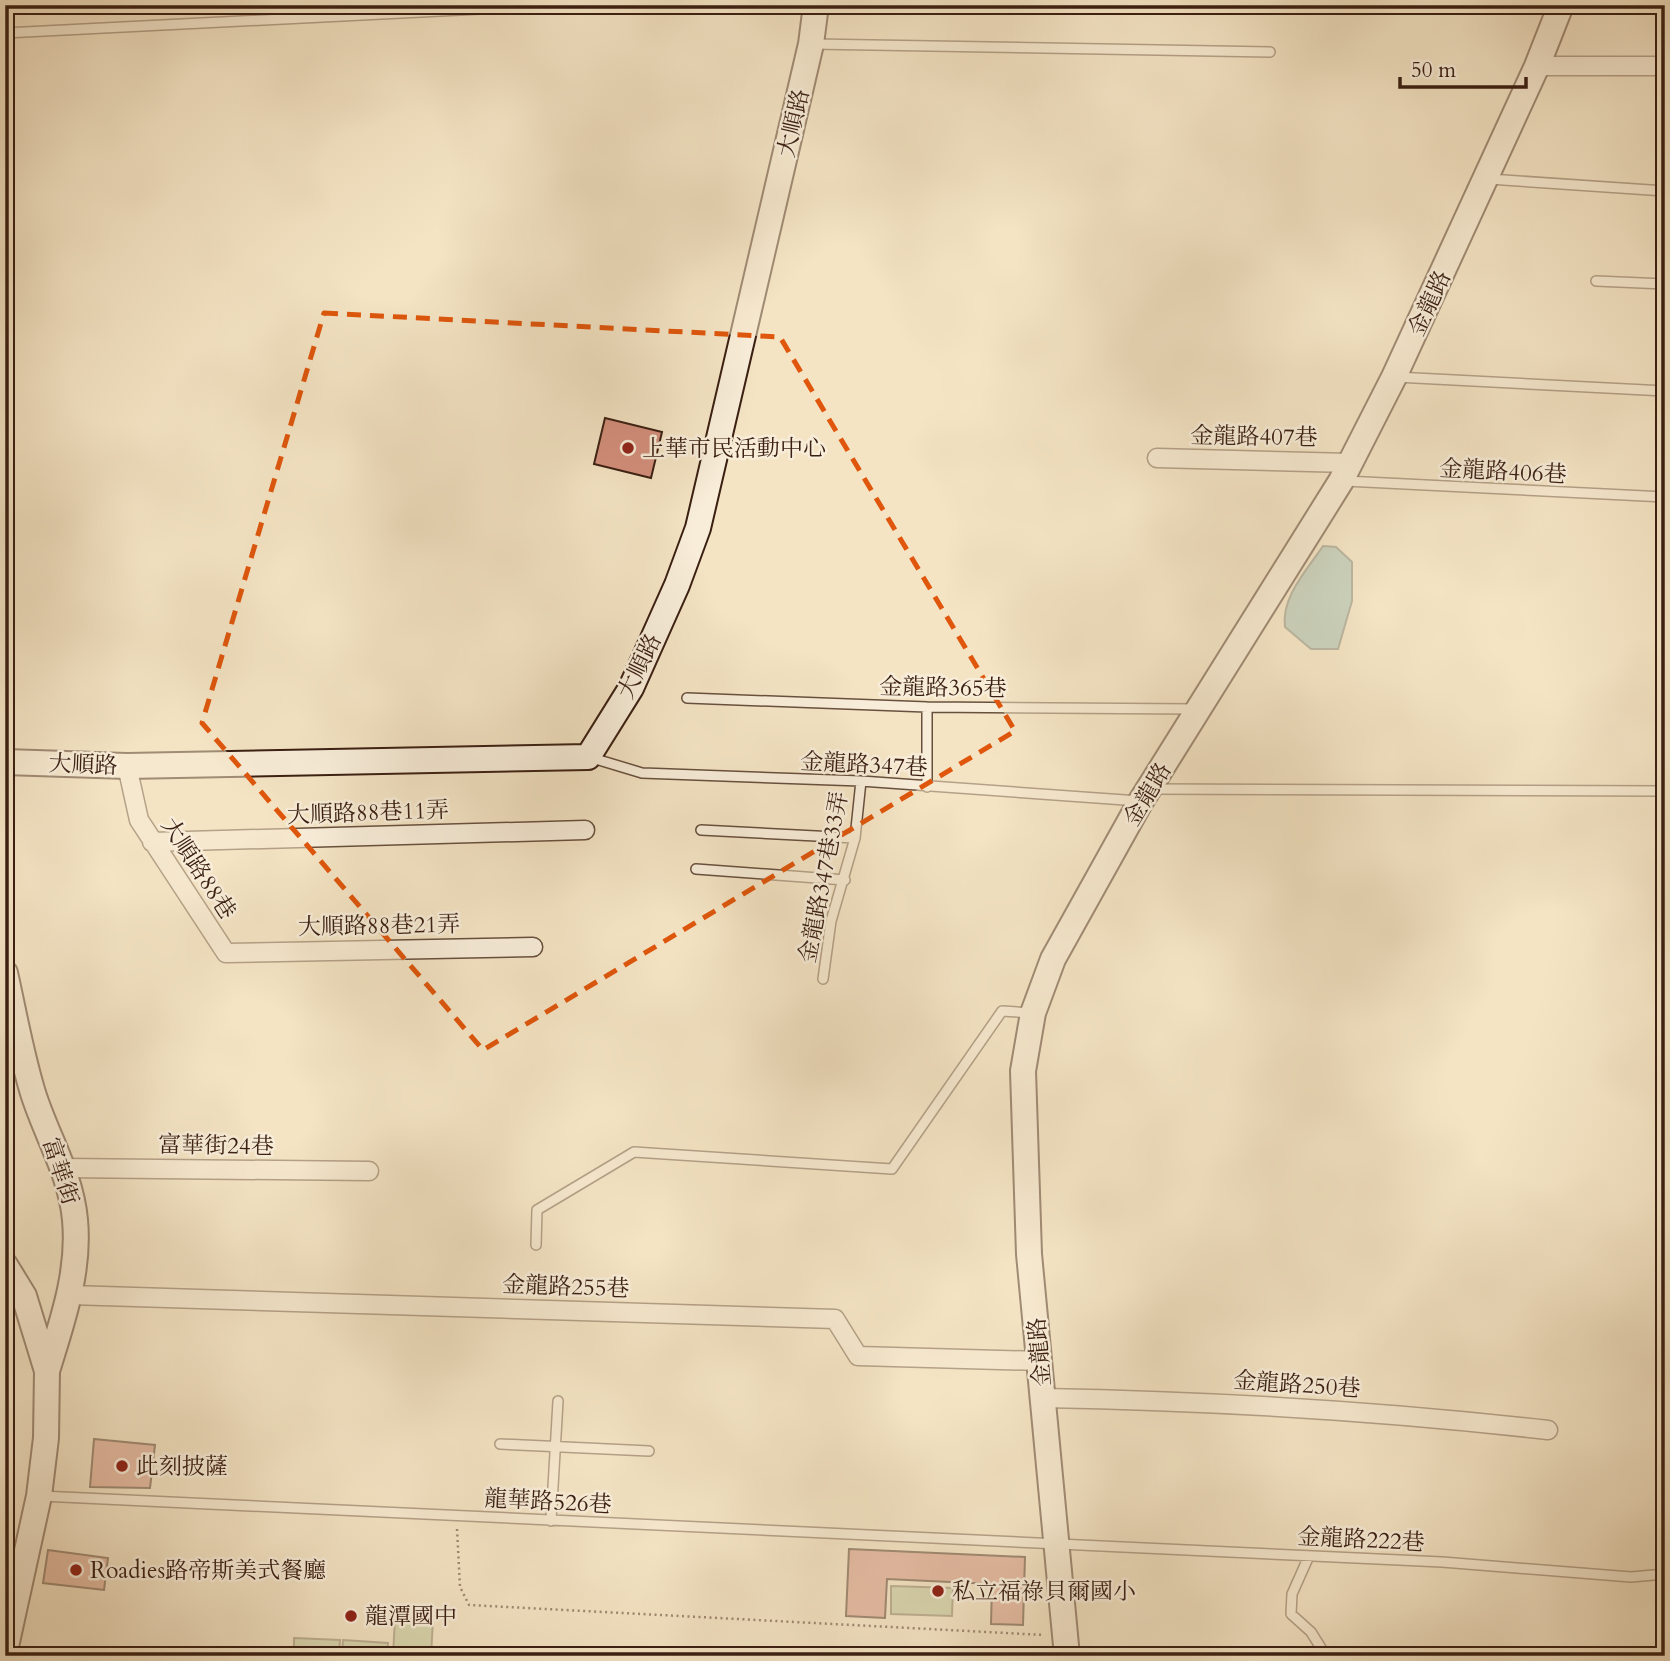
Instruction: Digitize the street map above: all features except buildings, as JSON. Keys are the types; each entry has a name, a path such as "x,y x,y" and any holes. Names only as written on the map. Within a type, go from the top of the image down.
{"street":[{"name":"大順路","path":"5,762 127,766 588,757 631,688 677,585 698,528 811,44 816,5"},
{"name":"金龍路","path":"1066,1646 1030,1254 1023,1072 1033,1013 1053,959 1145,795 1345,472 1394,377 1538,66 1561,5"},
{"path":"1538,66 1665,66"},
{"name":"金龍路407巷","path":"1157,458 1345,472"},
{"name":"大順路88巷","path":"127,766 139,820 226,953"},
{"name":"大順路88巷11弄","path":"152,842 585,830"},
{"name":"大順路88巷21弄","path":"226,953 533,947"},
{"name":"富華街","path":"5,973 33,1094 64,1168 75,1219 75,1262 70,1295 47,1371"},
{"name":"富華街24巷","path":"64,1168 369,1171"},
{"path":"5,1265 24,1296 47,1371 46,1437 39,1496 5,1651"},
{"name":"金龍路255巷","path":"70,1295 835,1319 858,1356 1039,1361"},
{"name":"金龍路250巷","path":"1043,1398 1171,1400 1474,1422 1548,1430"}],"lane":[{"path":"5,33 519,7"},
{"path":"811,44 1270,52"},
{"path":"1485,180 1512,178 1665,191"},
{"path":"1596,281 1665,284"},
{"path":"1394,377 1665,391"},
{"name":"金龍路406巷","path":"1345,472 1665,497"},
{"name":"金龍路365巷","path":"687,698 927,707 1198,710"},
{"path":"927,707 927,787"},
{"name":"金龍路347巷","path":"588,757 642,774 861,781 927,787 1145,795 1665,791"},
{"name":"金龍路347巷33弄","path":"823,979 831,921 855,838 861,781"},
{"path":"701,830 855,838"},
{"path":"696,869 845,880"},
{"path":"536,1245 537,1210 634,1152 892,1169 1002,1011 1033,1013"},
{"path":"551,1521 558,1401"},
{"path":"500,1444 649,1451"},
{"name":"龍華路526巷","path":"39,1496 1056,1544"},
{"name":"金龍路222巷","path":"1056,1544 1442,1562 1631,1577 1665,1574"},
{"path":"1309,1556 1292,1594 1291,1614 1311,1632 1326,1656"}],"path":[{"path":"519,7 590,5"},
{"path":"456,1516 460,1587 469,1605 1066,1646"}],"highlighted area":[{"path":"324,313 780,337 1015,731 483,1050 202,723"}],"green space":[{"path":"891,1586 953,1588 952,1616 891,1614"},
{"path":"395,1618 433,1620 431,1656 393,1656"},
{"path":"294,1638 340,1640 339,1656 294,1656"},
{"path":"343,1640 388,1643 387,1656 342,1656"}],"water":[{"path":"1323,546 1336,547 1352,562 1352,601 1338,649 1311,649 1285,627 1291,595"}],"place":[{"name":"上華市民活動中心","path":"628,448"},
{"name":"此刻披薩","path":"122,1466"},
{"name":"Roadies路帝斯美式餐廳","path":"76,1570"},
{"name":"私立福祿貝爾國小","path":"938,1591"},
{"name":"龍潭國中","path":"351,1616"}]}
